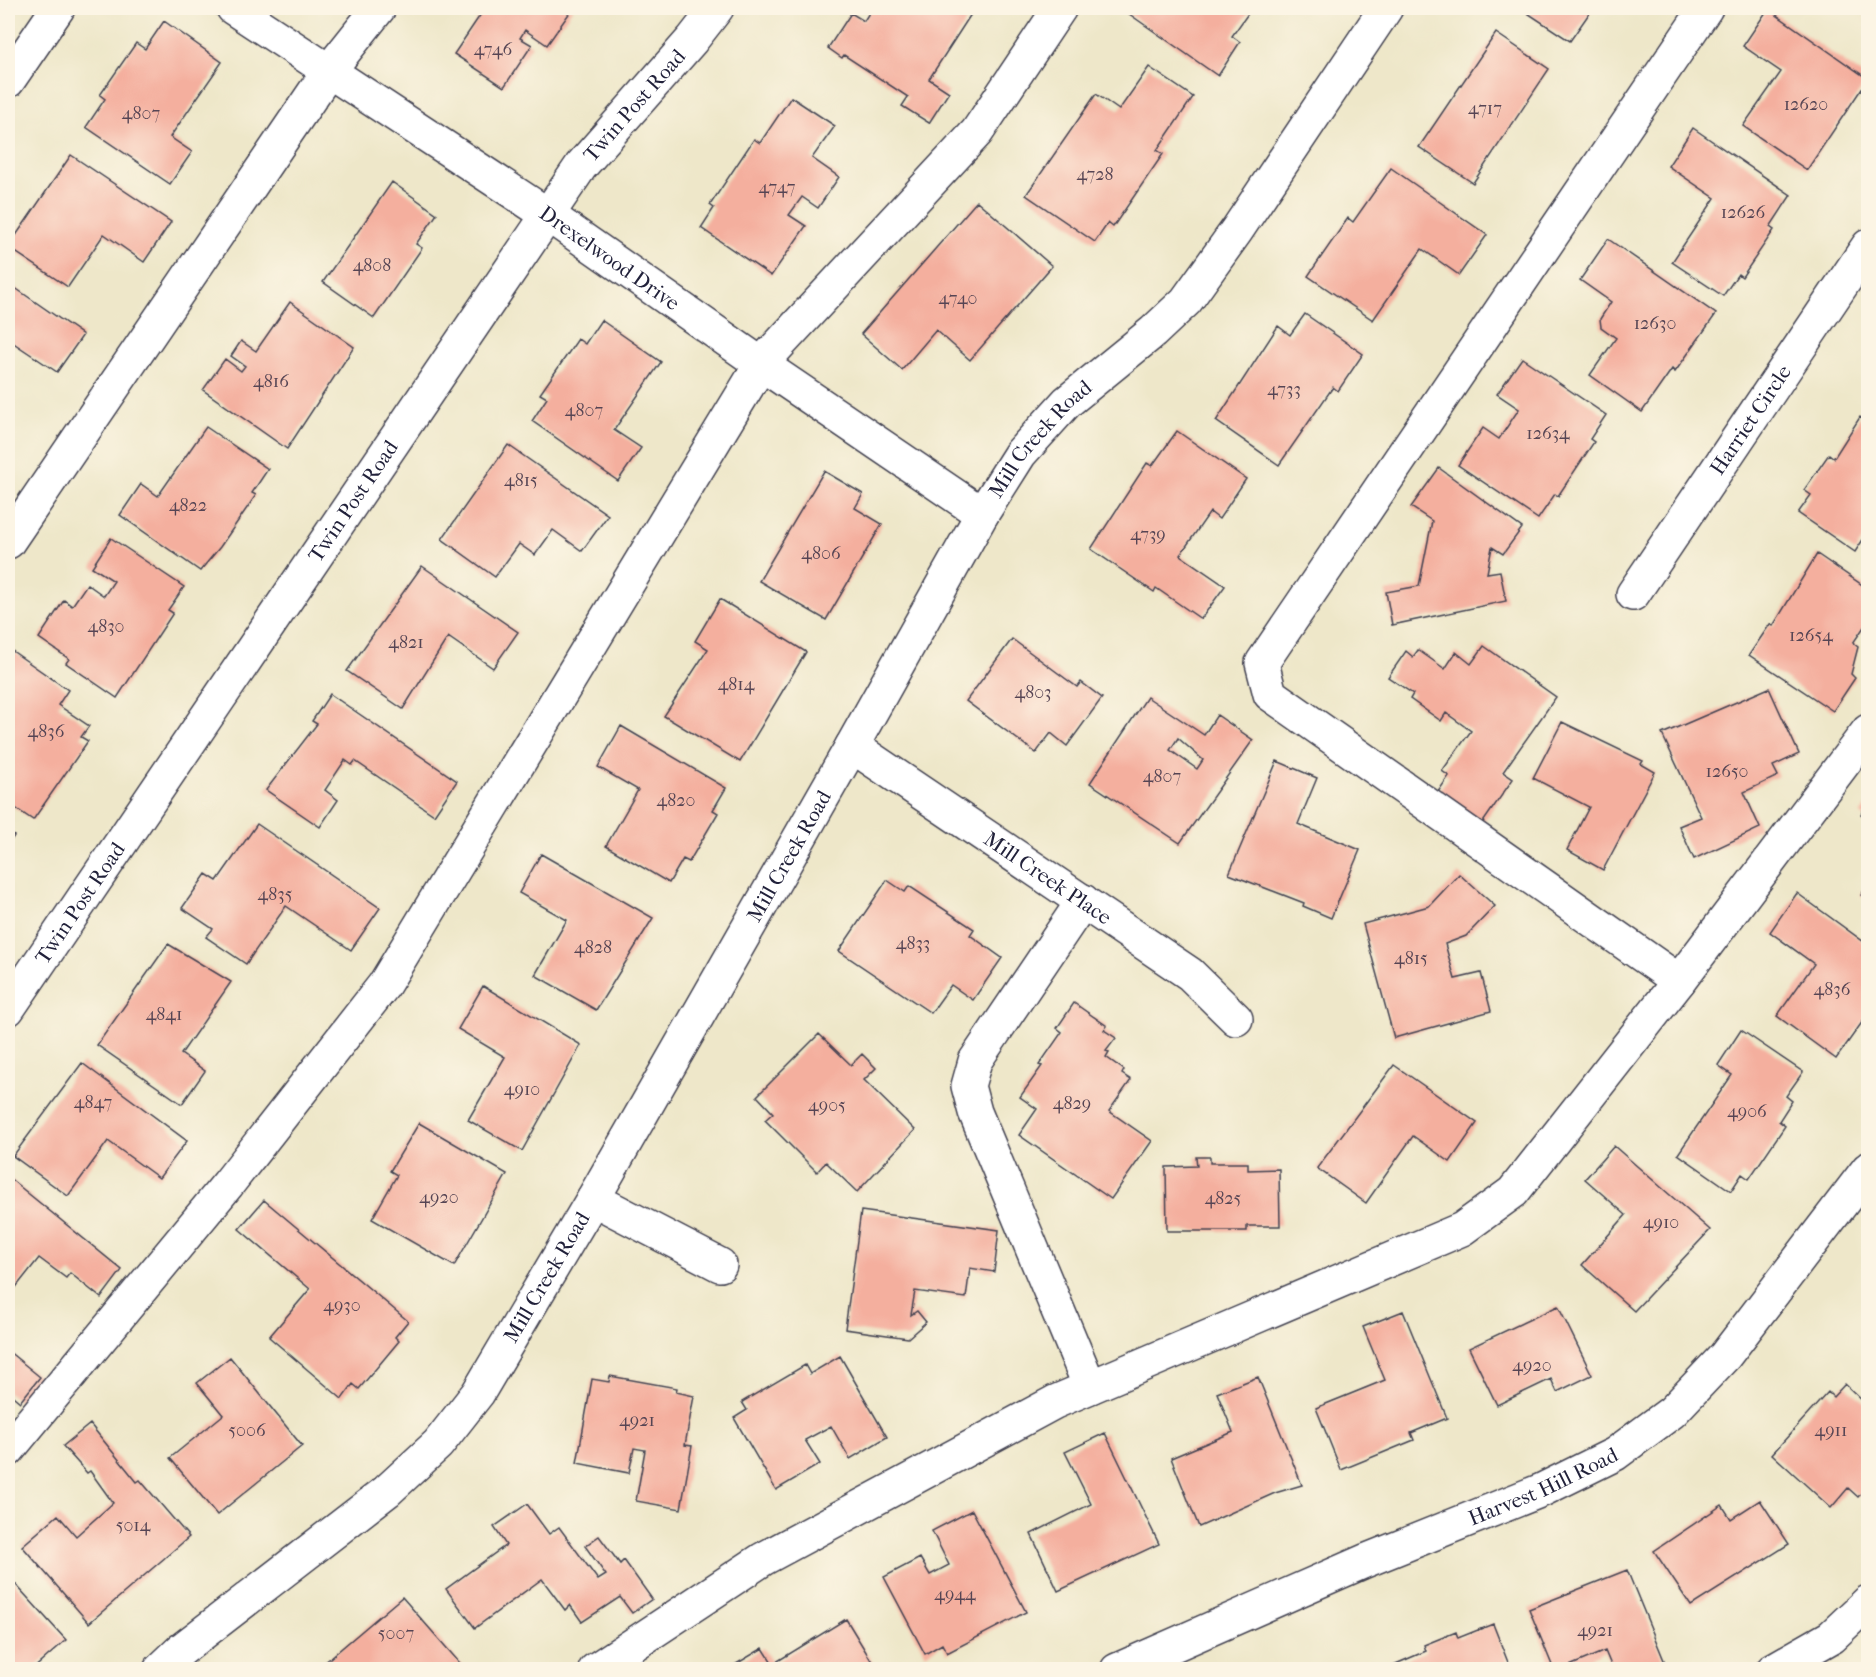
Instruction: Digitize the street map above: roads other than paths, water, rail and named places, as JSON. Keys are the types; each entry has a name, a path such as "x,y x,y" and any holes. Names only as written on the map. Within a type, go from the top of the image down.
{"street":[{"path":"8,81 57,8"},
{"name":"Drexelwood Drive","path":"233,8 548,215 761,364 982,514"},
{"path":"8,542 328,72 379,8"},
{"name":"Twin Post Road","path":"8,1009 581,166 692,40 717,8"},
{"path":"8,1450 220,1193 384,986 761,364 977,132 1060,8"},
{"name":"Mill Creek Road","path":"160,1670 181,1650 387,1491 438,1444 478,1393 593,1199 982,514 1020,454 1067,402 1153,332 1186,301 1238,230 1386,8"},
{"path":"1679,981 1270,694 1262,663 1706,8"},
{"name":"Harriet Circle","path":"1633,594 1869,246"},
{"path":"595,1670 764,1559 1054,1402 1462,1229 1513,1192 1679,981 1869,731"},
{"name":"Mill Creek Place","path":"852,746 1190,974 1236,1019"},
{"path":"1083,901 975,1061 968,1086 975,1112 1090,1387"},
{"name":"Harvest Hill Road","path":"1117,1670 1365,1561 1542,1490 1615,1454 1672,1412 1725,1356 1869,1169"},
{"path":"593,1199 720,1265"},
{"path":"1773,1670 1832,1637 1869,1602"}]}
